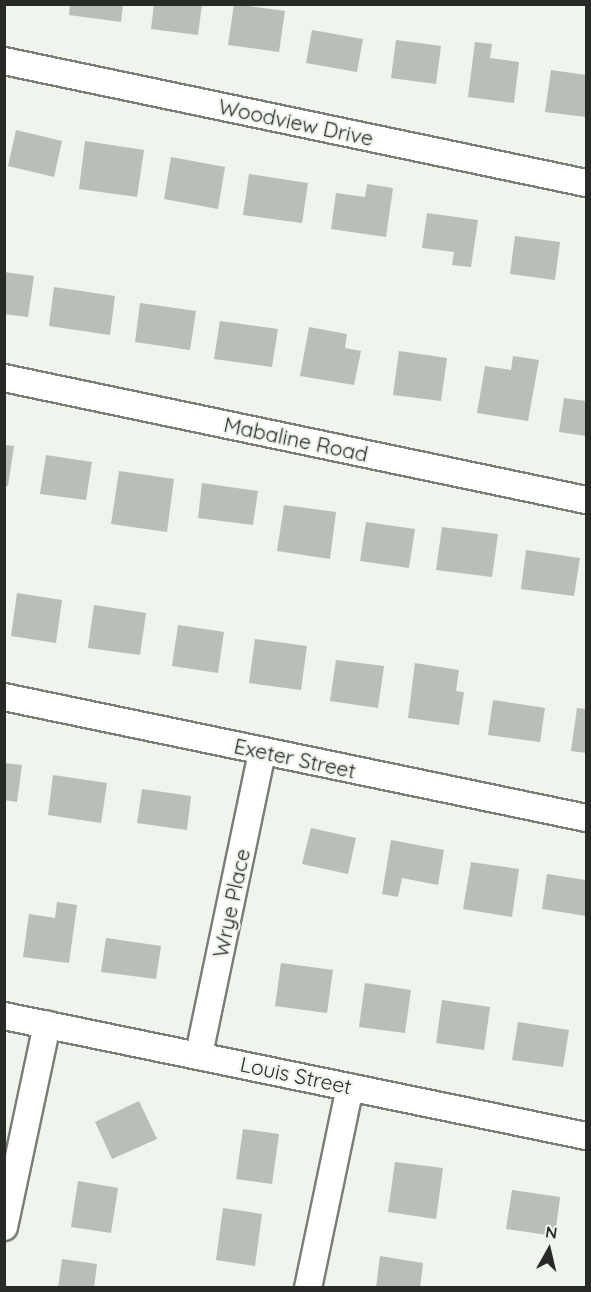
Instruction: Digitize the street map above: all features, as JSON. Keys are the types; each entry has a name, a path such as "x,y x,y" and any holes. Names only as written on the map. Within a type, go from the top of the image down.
{"street":[{"name":"Woodview Drive","path":"4,61 586,183"},
{"name":"Mabaline Road","path":"4,378 586,500"},
{"name":"Exeter Street","path":"4,697 586,818"},
{"name":"Wrye Place","path":"199,1054 262,752"},
{"name":"Louis Street","path":"4,1016 199,1054 586,1136"},
{"path":"4,1227 47,1025"},
{"path":"308,1287 350,1087"}],"building":[{"path":"70,4 123,4 121,22 69,15"},
{"path":"154,4 202,4 198,35 151,29"},
{"path":"234,4 285,11 279,52 228,45"},
{"path":"312,30 363,39 357,72 306,63"},
{"path":"396,40 441,46 436,84 391,78"},
{"path":"475,42 492,44 490,58 519,62 514,103 468,97"},
{"path":"551,70 586,75 586,117 545,112"},
{"path":"16,130 62,141 54,177 8,166"},
{"path":"85,141 144,150 137,197 79,189"},
{"path":"171,157 225,167 218,209 164,199"},
{"path":"249,174 308,183 302,223 243,215"},
{"path":"367,184 393,188 386,237 331,229 336,193 365,197"},
{"path":"427,213 478,220 471,267 452,265 454,252 422,248"},
{"path":"515,236 560,242 555,280 510,274"},
{"path":"4,272 34,276 28,317 4,314"},
{"path":"54,287 115,296 110,335 49,326"},
{"path":"140,303 196,311 190,350 135,342"},
{"path":"220,321 278,329 272,367 214,359"},
{"path":"309,327 347,334 345,348 361,351 354,385 300,376"},
{"path":"399,351 447,358 441,401 393,395"},
{"path":"513,356 539,360 528,421 477,413 485,366 511,370"},
{"path":"564,398 586,401 586,436 559,432"},
{"path":"4,445 14,446 8,486 4,486"},
{"path":"46,455 92,462 86,500 40,494"},
{"path":"119,471 174,479 167,532 111,524"},
{"path":"202,483 258,491 253,525 198,518"},
{"path":"284,505 336,512 330,559 277,551"},
{"path":"366,522 415,529 409,568 360,561"},
{"path":"442,527 498,534 492,577 436,570"},
{"path":"526,550 580,558 574,596 521,589"},
{"path":"17,593 62,600 56,643 11,636"},
{"path":"94,605 146,613 140,655 88,648"},
{"path":"178,625 224,632 218,673 172,666"},
{"path":"255,639 307,646 301,690 249,683"},
{"path":"336,660 384,666 378,708 330,701"},
{"path":"415,663 459,670 456,691 464,692 459,725 408,718"},
{"path":"493,700 545,708 540,742 488,735"},
{"path":"577,708 586,709 586,753 571,751"},
{"path":"4,763 22,765 17,802 4,800"},
{"path":"53,775 107,783 101,823 48,815"},
{"path":"142,789 191,796 187,830 137,823"},
{"path":"311,828 356,838 348,874 302,864"},
{"path":"391,840 444,850 438,885 402,878 398,897 382,894"},
{"path":"471,862 519,869 512,917 463,909"},
{"path":"547,874 586,880 586,916 542,909"},
{"path":"57,902 77,905 69,963 23,957 29,914 55,918"},
{"path":"106,938 161,946 156,979 101,972"},
{"path":"281,963 333,970 327,1013 275,1006"},
{"path":"365,983 411,990 405,1033 359,1027"},
{"path":"442,1000 490,1007 484,1050 436,1043"},
{"path":"518,1022 569,1030 563,1067 512,1060"},
{"path":"139,1101 157,1139 112,1159 95,1122"},
{"path":"243,1129 279,1134 272,1184 236,1179"},
{"path":"395,1162 443,1168 436,1219 388,1212"},
{"path":"78,1181 118,1188 111,1233 71,1227"},
{"path":"512,1190 560,1197 555,1236 506,1229"},
{"path":"223,1208 262,1214 255,1266 216,1260"},
{"path":"380,1256 423,1263 420,1288 376,1288"},
{"path":"62,1259 97,1264 94,1288 58,1288"}]}
